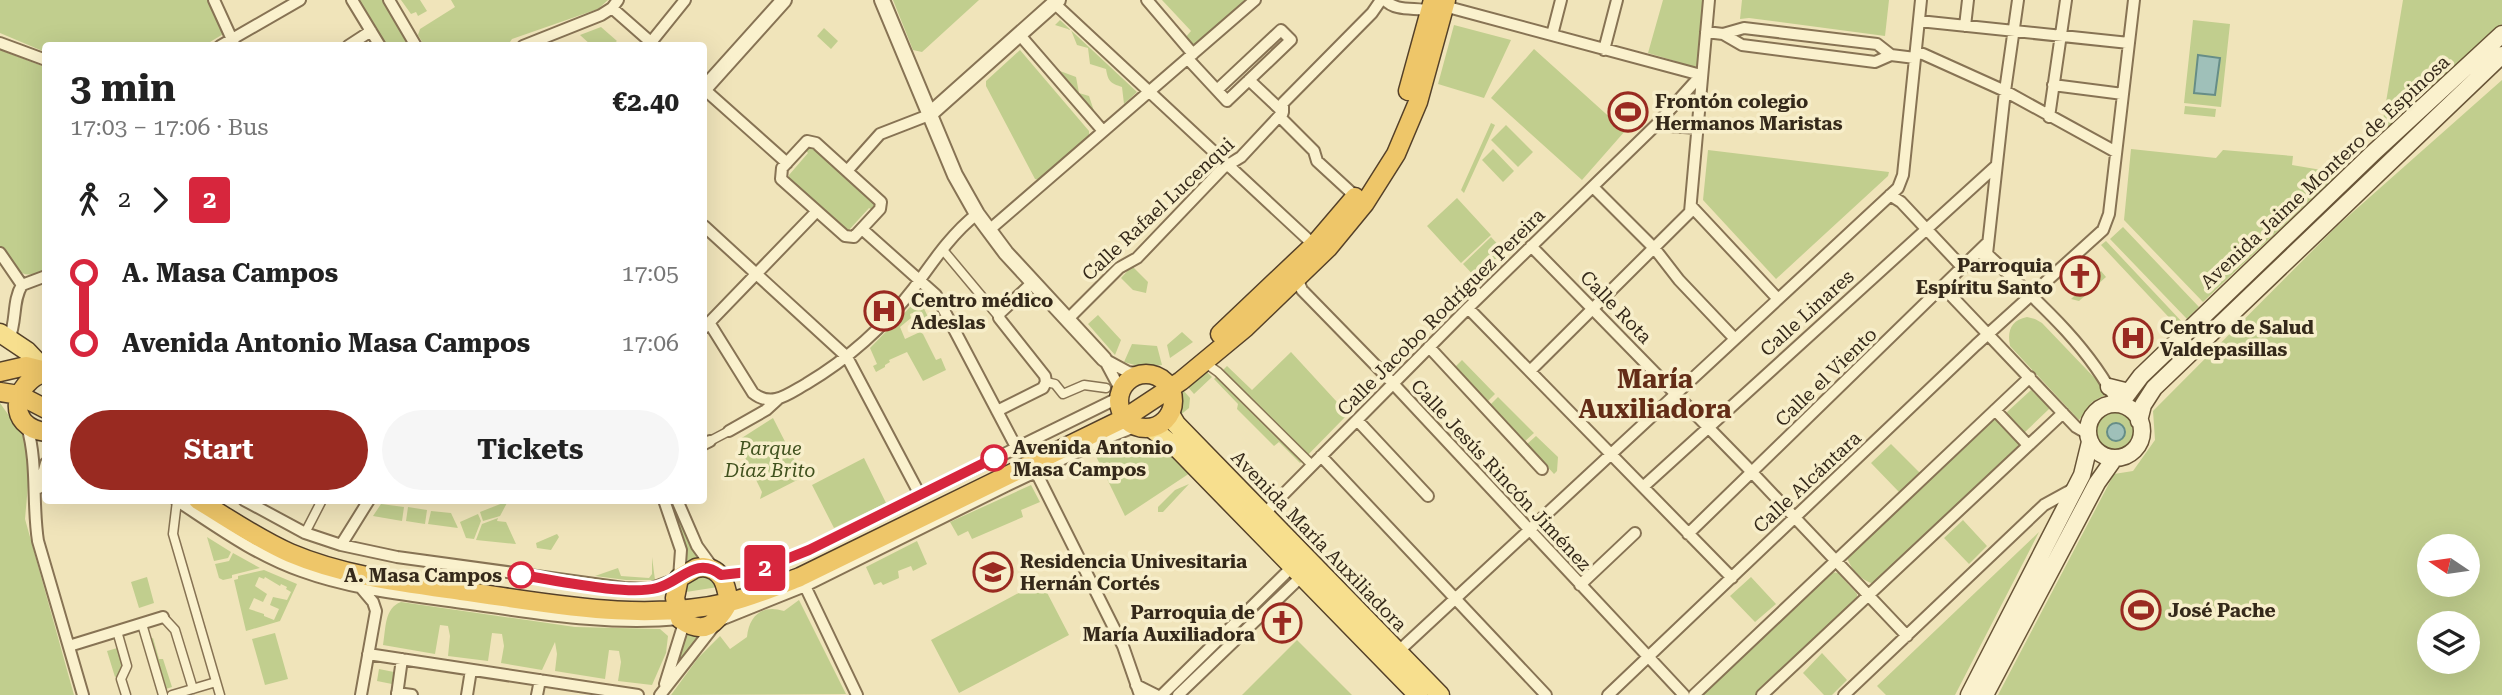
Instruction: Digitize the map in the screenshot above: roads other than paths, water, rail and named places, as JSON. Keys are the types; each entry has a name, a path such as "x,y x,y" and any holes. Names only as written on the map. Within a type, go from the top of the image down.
{"highway":[{"path":"1167,384 1314,245 1355,197 1385,148 1406,98 1430,4"},
{"path":"205,504 289,553 359,575 588,609 650,612 677,610 726,596 796,568 1125,408 1204,362 1245,328 1328,248 1358,212 1396,153 1418,102 1430,4"},
{"path":"7,380 26,366 42,370"},
{"path":"7,380 42,372"},
{"path":"1143,374 1153,374 1167,384 1173,398 1170,414 1161,423 1125,408 1129,379 1143,374"},
{"path":"7,380 42,393"},
{"path":"7,380 42,406"},
{"path":"7,380 21,419 27,426 42,431"},
{"path":"225,504 293,542 361,563 677,610 708,626 726,596"},
{"path":"677,610 676,579 696,568 726,596"}],"main road":[{"name":"Avenida Jaime Montero de Espinosa","path":"2122,400 2141,376 2366,159 2502,34"},
{"name":"Avenida Jaime Montero de Espinosa","path":"2139,421 2143,405 2154,388 2502,54"},
{"path":"4,336 27,351 42,367"},
{"path":"2089,438 2100,454 2115,459 2127,456 2137,447 2142,434 2139,421 2135,413 2109,387"},
{"path":"1969,695 2082,475 2092,419 2097,412 2111,403 2122,400"},
{"name":"Avenida María Auxiliadora","path":"1125,408 1180,450 1260,522 1399,649 1440,695"},
{"name":"Avenida María Auxiliadora","path":"1170,414 1297,571 1418,695"},
{"path":"1985,695 2097,483 2115,459"}],"street":[{"path":"215,0 233,42 300,0"},
{"path":"352,0 378,42"},
{"path":"389,0 414,42"},
{"path":"653,42 685,0"},
{"path":"707,86 784,0"},
{"path":"882,0 955,175 977,214 988,231 1032,282 1104,359 1125,408"},
{"path":"1147,0 1190,56 1217,90 1227,101 1291,40 1281,30 1217,90"},
{"path":"988,231 1255,0"},
{"path":"1383,0 1407,9 1430,4 1701,75"},
{"name":"Calle Rafael Lucenqui","path":"1068,319 1119,268 1137,258 1229,164 1241,157 1283,111 1283,103 1383,0"},
{"path":"1552,35 1561,0"},
{"path":"1604,50 1617,0"},
{"path":"1530,371 1687,218 1692,207 1709,0"},
{"path":"1333,608 1341,608 1381,649 1388,652 1399,649 1898,187 1903,175 1922,0"},
{"path":"1965,26 1968,0"},
{"path":"2018,0 1983,251 2066,331 2109,387"},
{"path":"2049,117 2066,0"},
{"name":"Calle Alcántara","path":"1608,695 1989,333 2104,230 2109,214 2134,0"},
{"path":"847,171 880,135 929,115 1056,2 1314,245"},
{"path":"533,42 601,15 615,4 649,42"},
{"path":"1919,21 2129,43"},
{"path":"1723,34 1739,29 1877,44 1886,54"},
{"path":"1737,42 1739,29"},
{"path":"354,42 371,31"},
{"path":"1706,32 1723,34 1742,45 1875,62 1886,54 1923,54 2005,91 2116,152"},
{"path":"1019,34 1103,131"},
{"path":"0,43 42,59"},
{"name":"Calle Jacobo Rodríguez Pereira","path":"1260,522 1311,465 1656,125 1701,75"},
{"path":"1249,80 1283,111 1281,118 1314,151 1317,161 1355,197"},
{"path":"2053,85 2123,94"},
{"path":"707,92 787,163"},
{"path":"1656,125 1697,128"},
{"path":"807,141 811,141 847,171 882,203 881,208 854,237 847,237 781,179 781,171 807,141"},
{"name":"Calle Linares","path":"1643,487 1996,166"},
{"path":"1593,187 1655,249 1679,280 1735,339"},
{"path":"1890,195 1901,202 1963,268"},
{"path":"1692,207 1778,299"},
{"path":"778,399 763,399 753,393 707,326 817,211"},
{"path":"707,443 766,410 778,399 861,346 977,214"},
{"path":"707,229 847,357 920,495"},
{"path":"862,229 930,288 942,304 1016,447"},
{"name":"Calle Rota","path":"1531,246 1753,473 1907,636"},
{"path":"943,250 1045,376 1046,382 1042,388 998,411"},
{"name":"Calle el Viento","path":"1688,534 1983,251"},
{"path":"0,253 22,285"},
{"name":"Calle Jesús Rincón Jiménez","path":"1299,276 1298,284 1302,290 1684,695"},
{"path":"4,336 13,330 16,294 22,285 42,278"},
{"path":"999,317 1032,282"},
{"path":"1943,287 2089,438"},
{"path":"1468,308 1732,578"},
{"path":"1429,347 1542,470"},
{"path":"1104,359 1128,372 1143,374"},
{"path":"1204,362 1218,372 1311,465"},
{"path":"1694,695 2030,377"},
{"path":"1046,382 1055,384 1063,394 1084,385 1125,408"},
{"path":"662,692 726,596 757,571 799,554 1016,447 1125,408"},
{"path":"726,596 805,586 1109,437 1125,408"},
{"path":"1996,410 2028,445"},
{"path":"1762,695 2063,413"},
{"path":"1357,420 1428,496"},
{"path":"27,426 34,449 38,541 83,695"},
{"path":"1321,456 1546,695"},
{"path":"1036,472 1123,646 1138,690 1156,695"},
{"path":"35,501 42,477"},
{"path":"1844,695 2044,505 2076,488"},
{"path":"176,504 173,534 220,695"},
{"path":"181,504 234,538 277,561 300,571 361,588 593,621 650,622 677,610"},
{"path":"251,504 305,533 341,545 397,557 599,586 649,589 676,579 681,550 665,504"},
{"path":"305,533 320,504"},
{"path":"341,545 367,504"},
{"path":"679,504 697,546 726,596"},
{"path":"1580,585 1635,533"},
{"path":"1162,695 1297,571"},
{"path":"1178,695 1297,571"},
{"path":"805,586 857,695"},
{"path":"361,588 373,602 376,611"},
{"path":"361,695 376,611 394,594"},
{"path":"662,692 677,610"},
{"path":"69,646 163,617 175,630 193,689"},
{"path":"142,624 163,695"},
{"path":"117,631 127,666 121,679 126,695"},
{"path":"368,654 638,695"},
{"path":"402,659 397,694 412,695"},
{"path":"467,695 471,670"},
{"path":"537,695 540,680"},
{"path":"172,695 216,682"}],"water":[{"path":"2198,55 2220,58 2215,95 2194,93"},
{"path":"2112,423 2120,423 2125,432 2123,439 2112,441 2107,436 2107,428"}],"place":[{"name":"Frontón colegio Hermanos Maristas","path":"1628,112"},
{"name":"Parroquia Espíritu Santo","path":"2080,276"},
{"name":"Centro médico Adeslas","path":"884,311"},
{"name":"Centro de Salud Valdepasillas","path":"2133,338"},
{"name":"Avenida Antonio Masa Campos","path":"994,458"},
{"name":"Residencia Univesitaria Hernán Cortés","path":"993,572"},
{"name":"A. Masa Campos","path":"521,575"},
{"name":"José Pache","path":"2141,610"},
{"name":"Parroquia de María Auxiliadora","path":"1282,623"}],"district":[{"name":"María Auxiliadora","path":"1655,394"}],"park label":[{"name":"Parque Díaz Brito","path":"770,459"}]}
